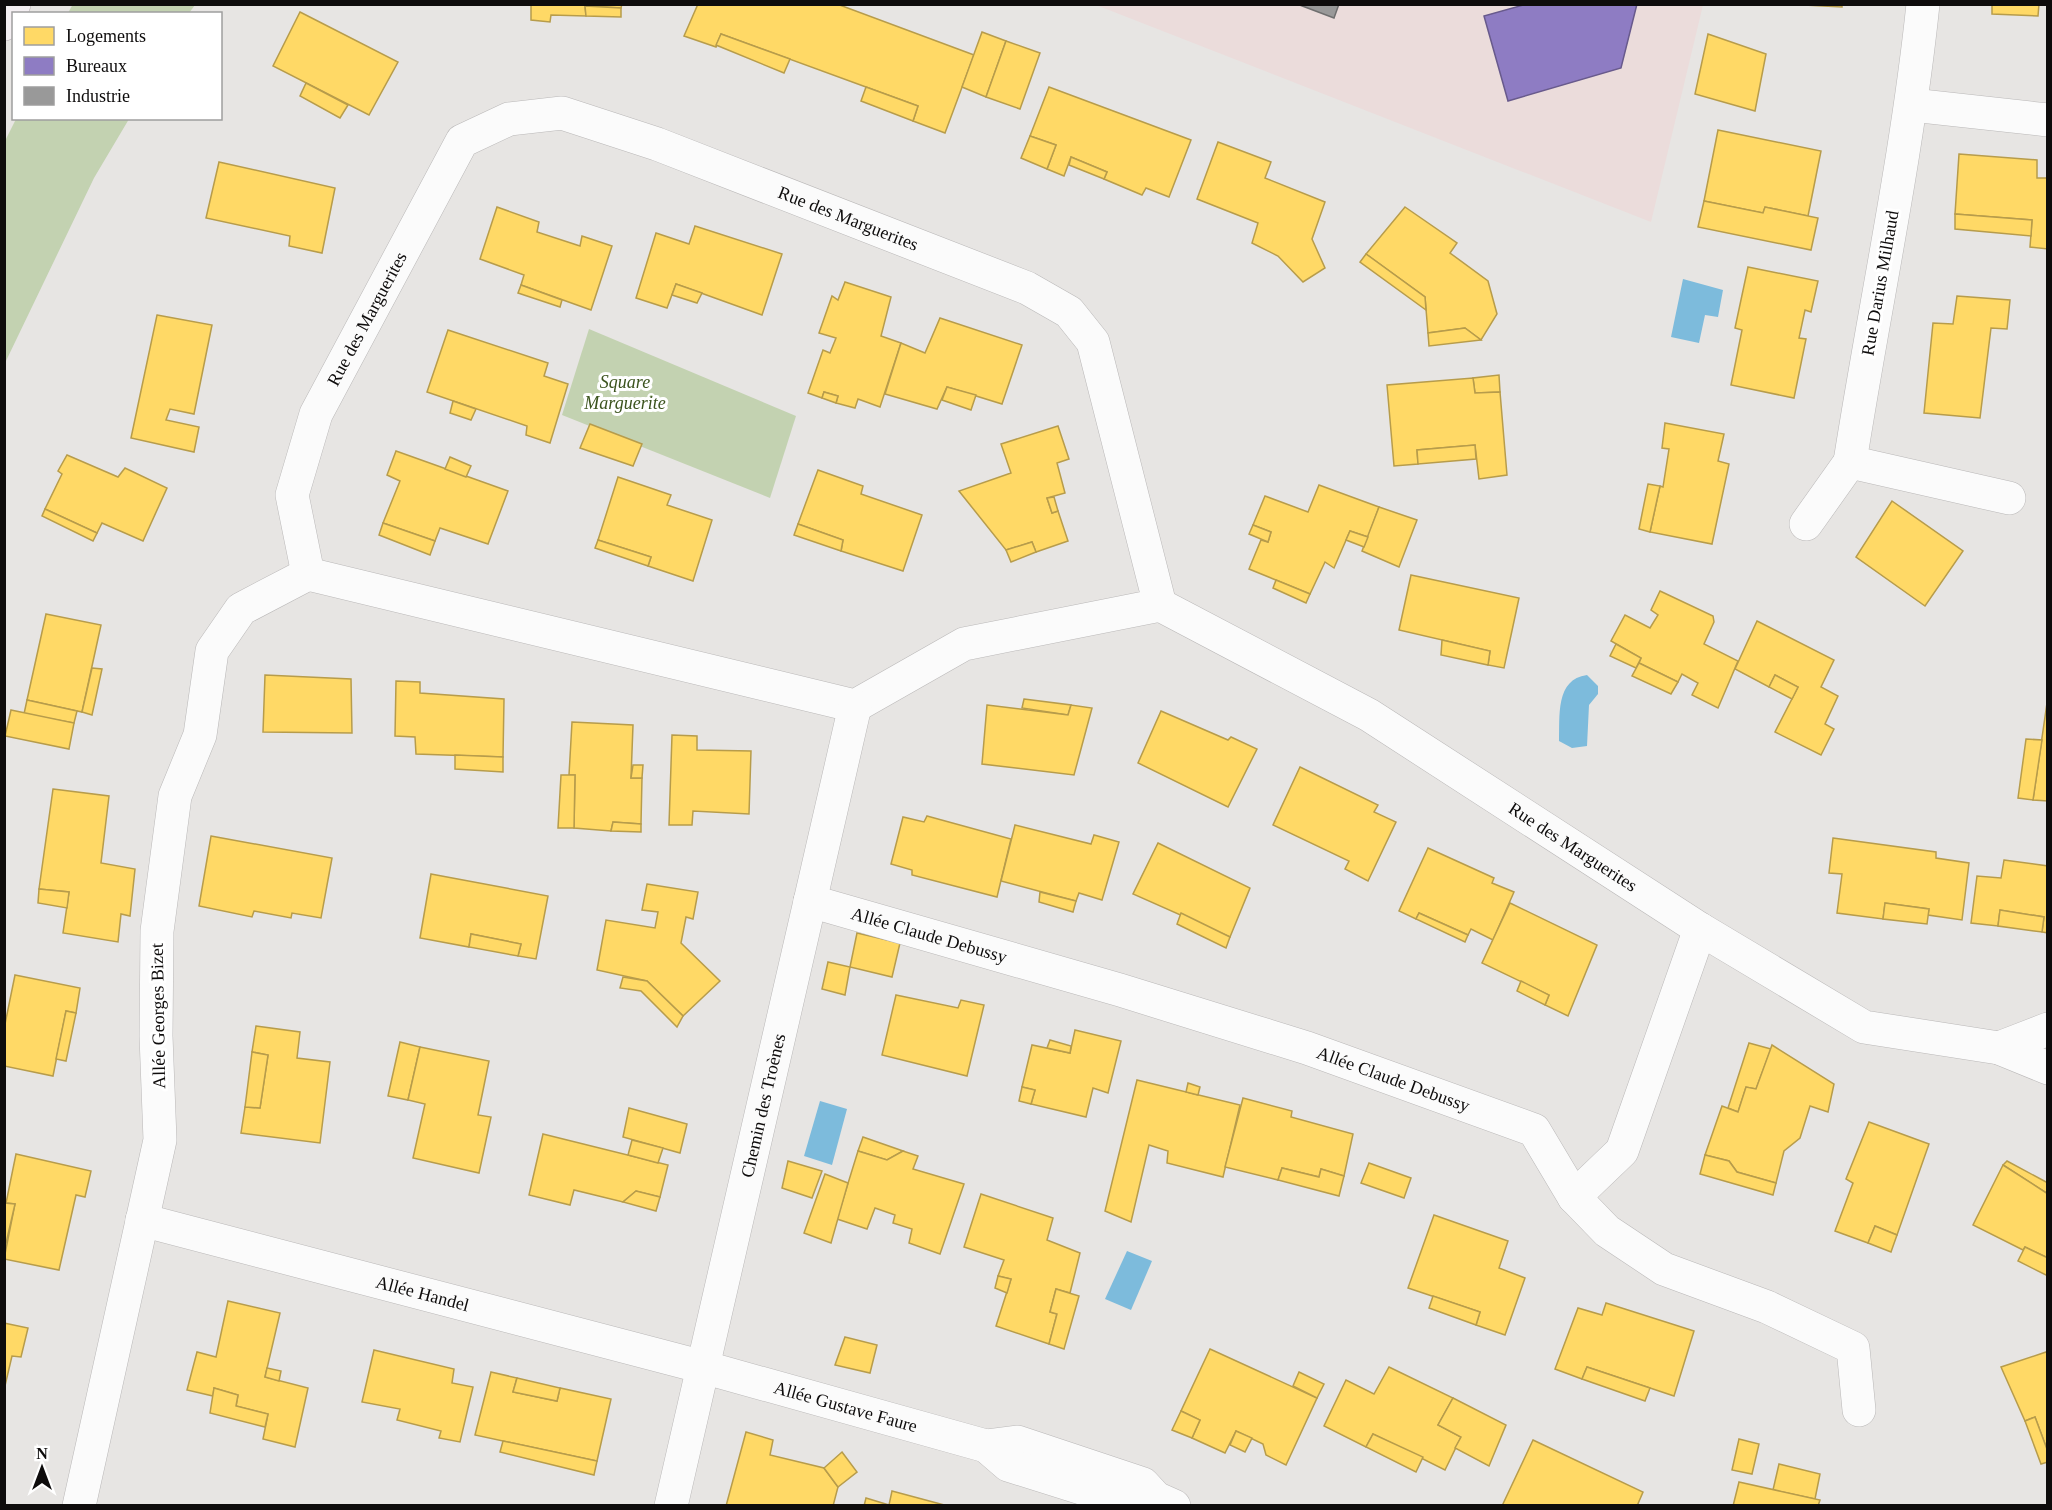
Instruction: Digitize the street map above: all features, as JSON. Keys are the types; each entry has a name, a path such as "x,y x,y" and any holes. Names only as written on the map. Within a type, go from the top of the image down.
{"main road":[{"path":"4,24 14,4"}],"street":[{"name":"Rue Darius Milhaud","path":"1806,524 1850,462 1873,317 1912,105 1923,4"},
{"path":"1912,105 2048,120"},
{"name":"Rue des Marguerites","path":"308,574 292,495 316,414 462,141 509,118 562,113 657,144 1027,288 1069,312 1093,342 1160,604 1369,715 1700,929 1864,1027 1999,1048 2048,1068"},
{"path":"1850,462 2009,498"},
{"path":"308,574 855,706 964,644 1160,604"},
{"name":"Allée Georges Bizet","path":"79,1506 160,1140 156,1036 157,931 175,796 200,735 212,651 241,609 308,574"},
{"name":"Chemin des Troènes","path":"671,1506 855,706"},
{"name":"Allée Claude Debussy","path":"810,901 1120,990 1307,1048 1534,1130 1574,1197 1607,1231 1664,1269 1767,1307 1853,1348 1859,1410"},
{"path":"1574,1197 1622,1150 1700,929"},
{"path":"1999,1048 2048,1029"},
{"name":"Allée Handel","path":"142,1220 703,1367"},
{"name":"Allée Gustave Faure","path":"703,1367 986,1446 1017,1442 1143,1484 1165,1502"}],"shaded area":[{"path":"1096,5 1703,5 1651,222"}],"green space":[{"path":"73,4 195,4 190,12 69,12"},
{"path":"16,120 128,120 94,178 5,363 5,141"},
{"name":"Square Marguerite","path":"589,329 796,416 770,498 562,415"}],"water":[{"path":"1683,279 1723,290 1718,317 1705,315 1699,343 1671,337"},
{"path":"1587,675 1598,686 1598,694 1589,705 1587,746 1572,748 1559,741 1561,700 1569,684"},
{"path":"820,1101 847,1109 832,1165 804,1156"},
{"path":"1127,1251 1152,1261 1131,1310 1105,1299"}],"building: Logements":[{"path":"531,4 622,4 621,8 585,6 586,16 551,15 550,22 531,20"},
{"path":"698,4 837,4 974,55 945,133 913,121 918,106 721,34 716,47 684,36"},
{"path":"1784,4 1842,4 1842,7"},
{"path":"1992,4 2039,4 2038,16 1992,14"},
{"path":"585,6 621,8 621,17 586,16"},
{"path":"300,12 398,62 369,115 273,66"},
{"path":"982,32 1006,41 986,97 962,87"},
{"path":"721,34 790,59 784,73 716,45"},
{"path":"1708,34 1766,54 1755,111 1695,94"},
{"path":"1006,41 1040,53 1020,109 986,97"},
{"path":"306,83 348,105 340,118 300,96"},
{"path":"866,87 918,106 913,121 861,101"},
{"path":"1049,87 1191,140 1169,197 1146,188 1142,195 1104,179 1107,172 1071,157 1064,176 1047,169 1056,145 1030,136"},
{"path":"1718,130 1821,151 1808,216 1765,207 1763,213 1704,201"},
{"path":"1030,136 1056,145 1047,169 1021,158"},
{"path":"1218,142 1271,162 1265,178 1325,202 1312,239 1325,268 1303,282 1278,256 1252,243 1258,223 1197,199"},
{"path":"1959,154 2037,160 2037,178 2048,178 2048,249 2030,247 2032,220 1955,214"},
{"path":"1071,157 1107,172 1104,179 1069,165"},
{"path":"219,162 335,188 322,253 289,246 290,236 206,218"},
{"path":"1704,201 1763,213 1765,207 1818,218 1811,250 1698,227"},
{"path":"497,207 539,222 537,232 580,246 582,236 612,246 591,310 521,285 524,275 480,259"},
{"path":"1405,207 1457,243 1450,253 1488,281 1497,314 1481,340 1465,328 1428,333 1425,297 1366,254"},
{"path":"1955,214 2032,220 2031,236 1955,229"},
{"path":"695,226 782,254 762,315 676,284 667,308 636,298 656,233 689,244"},
{"path":"1366,254 1425,297 1426,310 1360,262"},
{"path":"1748,267 1818,281 1811,312 1805,310 1799,338 1806,339 1794,398 1731,385 1742,330 1735,328"},
{"path":"845,282 891,297 881,336 901,343 880,407 858,399 855,408 836,403 838,396 824,392 822,398 808,393 823,350 830,353 836,338 819,333 832,296 838,300"},
{"path":"676,284 702,293 697,303 672,295"},
{"path":"521,285 562,300 560,307 518,293"},
{"path":"1957,296 2010,300 2007,329 1991,328 1980,418 1924,413 1933,323 1953,324"},
{"path":"157,315 212,325 194,414 170,409 166,420 199,427 194,452 131,438"},
{"path":"940,318 1022,345 1002,404 947,387 937,409 885,394 901,343 925,353"},
{"path":"1465,328 1481,340 1429,346 1428,333"},
{"path":"448,330 548,363 544,376 568,384 550,443 526,435 527,426 427,392"},
{"path":"1499,375 1500,392 1475,393 1473,378"},
{"path":"1473,378 1475,393 1500,392 1507,475 1479,479 1475,445 1417,450 1418,464 1394,466 1387,385"},
{"path":"947,387 976,395 971,410 942,400"},
{"path":"824,392 838,396 836,403 822,398"},
{"path":"453,401 476,409 471,420 450,413"},
{"path":"1665,423 1724,434 1718,461 1729,464 1712,544 1650,532 1660,486 1663,487 1669,449 1662,448"},
{"path":"590,424 642,444 633,466 580,448"},
{"path":"1058,426 1069,459 1057,463 1065,493 1047,498 1052,513 1058,511 1068,541 1036,552 1032,542 1006,550 959,491 1011,473 1001,444"},
{"path":"1475,445 1476,459 1418,464 1417,450"},
{"path":"396,451 508,491 488,544 440,528 435,541 383,523 400,481 387,475"},
{"path":"67,455 118,477 125,468 167,488 143,541 102,523 97,533 45,509 62,474 58,471"},
{"path":"450,457 471,466 466,477 445,469"},
{"path":"818,470 863,486 861,494 922,515 903,571 841,551 843,540 798,524"},
{"path":"618,477 671,495 667,505 712,520 693,581 648,566 651,557 598,540"},
{"path":"1648,484 1660,486 1650,532 1639,529"},
{"path":"1319,485 1379,507 1368,537 1350,531 1334,568 1325,562 1310,594 1249,569 1261,540 1268,542 1271,532 1253,525 1265,496 1308,512"},
{"path":"1054,497 1058,511 1052,513 1047,498"},
{"path":"1892,501 1963,551 1925,606 1856,557"},
{"path":"1379,507 1417,520 1399,567 1362,551"},
{"path":"45,509 97,533 93,541 42,516"},
{"path":"383,523 435,541 430,555 379,535"},
{"path":"798,524 843,540 841,551 794,535"},
{"path":"1253,525 1271,532 1268,542 1249,534"},
{"path":"1350,531 1368,537 1364,547 1346,540"},
{"path":"598,540 651,557 648,566 595,548"},
{"path":"1032,542 1036,552 1011,562 1006,550"},
{"path":"1411,575 1519,598 1504,668 1488,665 1490,651 1399,630"},
{"path":"1276,580 1310,594 1306,603 1273,588"},
{"path":"1660,591 1713,616 1714,622 1704,644 1738,661 1718,708 1692,695 1698,683 1682,674 1678,682 1639,663 1641,658 1611,641 1625,615 1650,628 1658,615 1651,610"},
{"path":"46,614 101,625 82,712 27,700"},
{"path":"1757,621 1834,660 1821,687 1838,696 1825,724 1834,729 1821,755 1775,732 1798,687 1775,675 1769,687 1735,669"},
{"path":"1442,640 1490,651 1488,665 1441,655"},
{"path":"1616,644 1641,658 1636,668 1610,656"},
{"path":"1639,663 1678,682 1671,694 1632,676"},
{"path":"92,668 102,669 92,715 82,712"},
{"path":"265,675 351,679 352,733 263,732"},
{"path":"1775,675 1798,687 1792,699 1769,687"},
{"path":"396,681 420,682 420,693 504,699 503,757 416,754 415,737 395,736"},
{"path":"2048,696 2048,801 2033,800"},
{"path":"1024,699 1071,705 1068,715 1022,708"},
{"path":"27,700 77,711 74,723 24,714"},
{"path":"987,705 1068,715 1071,705 1092,708 1074,775 982,764"},
{"path":"11,710 74,723 69,749 5,736"},
{"path":"1161,711 1228,740 1231,737 1257,749 1228,807 1138,763"},
{"path":"572,722 633,725 631,778 642,778 641,824 613,822 611,831 574,828 575,775 569,775"},
{"path":"672,735 697,736 697,750 751,751 749,814 693,811 692,825 669,825"},
{"path":"2026,739 2042,740 2033,800 2018,798"},
{"path":"455,755 503,757 503,772 455,769"},
{"path":"633,765 643,765 642,778 631,778"},
{"path":"1300,767 1378,805 1374,812 1396,822 1368,881 1345,869 1349,861 1273,825"},
{"path":"561,775 575,775 574,828 558,828"},
{"path":"53,789 109,796 101,863 135,869 130,916 121,914 118,942 63,933 69,892 39,889"},
{"path":"927,816 1011,839 997,897 912,875 912,870 891,864 903,817 924,822"},
{"path":"613,822 641,824 641,832 611,831"},
{"path":"1015,825 1091,844 1094,835 1119,842 1102,900 1079,893 1076,901 1001,881"},
{"path":"211,836 332,858 321,918 292,913 291,918 254,911 252,917 199,906"},
{"path":"1833,838 1936,852 1936,858 1969,863 1962,920 1928,915 1929,909 1885,903 1883,919 1837,913 1842,874 1829,873"},
{"path":"1158,843 1250,888 1230,937 1133,894"},
{"path":"1428,848 1494,878 1492,883 1514,892 1493,940 1471,929 1468,935 1419,913 1416,919 1399,911"},
{"path":"2004,860 2048,866 2048,933 2042,932 2044,917 2000,910 1998,926 1971,923 1977,876 2001,878"},
{"path":"431,874 548,896 536,959 518,956 521,944 471,934 469,947 420,938"},
{"path":"647,884 698,892 693,919 686,917 681,943 720,981 683,1016 647,981 597,970 606,920 655,928 658,912 642,910"},
{"path":"39,889 69,892 67,908 38,903"},
{"path":"1040,892 1076,901 1073,912 1039,902"},
{"path":"1510,903 1597,945 1568,1016 1545,1005 1549,995 1482,963"},
{"path":"1885,903 1929,909 1927,924 1883,919"},
{"path":"2000,910 2044,917 2042,932 1998,926"},
{"path":"1181,913 1230,937 1226,948 1177,924"},
{"path":"1419,913 1468,935 1465,942 1416,919"},
{"path":"857,933 900,943 892,977 850,967"},
{"path":"471,934 521,944 518,956 469,947"},
{"path":"828,962 850,967 845,995 822,989"},
{"path":"15,975 80,988 76,1013 66,1011 53,1076 4,1066 4,1029"},
{"path":"623,977 647,981 683,1016 677,1027 641,991 620,988"},
{"path":"1521,981 1549,995 1545,1005 1517,991"},
{"path":"896,995 958,1008 961,1000 984,1005 967,1076 882,1055"},
{"path":"66,1011 76,1013 66,1061 56,1059"},
{"path":"256,1026 300,1032 297,1058 330,1062 320,1143 241,1133 245,1107 260,1108 268,1055 252,1052"},
{"path":"1075,1030 1121,1041 1108,1093 1093,1088 1086,1117 1031,1104 1035,1090 1022,1087 1032,1045 1070,1053"},
{"path":"1050,1040 1071,1046 1070,1053 1047,1048"},
{"path":"400,1042 420,1047 408,1100 388,1096"},
{"path":"1749,1043 1771,1049 1756,1089 1746,1087 1738,1112 1728,1108"},
{"path":"1772,1045 1834,1084 1828,1112 1810,1106 1800,1138 1784,1151 1776,1183 1737,1172 1729,1161 1705,1155 1722,1106 1738,1112 1746,1087 1756,1089"},
{"path":"420,1047 489,1061 478,1115 491,1117 479,1173 413,1158 425,1104 408,1100"},
{"path":"252,1052 268,1055 260,1108 245,1107"},
{"path":"1137,1080 1240,1105 1223,1177 1167,1163 1168,1151 1149,1145 1131,1222 1105,1211"},
{"path":"1188,1083 1200,1087 1198,1095 1186,1092"},
{"path":"1022,1087 1035,1090 1031,1104 1019,1101"},
{"path":"1243,1098 1292,1111 1291,1117 1353,1134 1344,1176 1321,1169 1319,1177 1282,1168 1278,1180 1225,1167"},
{"path":"629,1108 687,1124 680,1153 623,1137"},
{"path":"1869,1122 1929,1144 1897,1235 1875,1226 1868,1243 1835,1231 1853,1183 1846,1179"},
{"path":"543,1134 668,1165 660,1197 636,1191 623,1202 574,1190 570,1205 529,1195"},
{"path":"863,1137 903,1151 887,1160 858,1151"},
{"path":"632,1140 663,1148 658,1163 628,1155"},
{"path":"858,1151 887,1160 903,1151 918,1156 913,1169 964,1184 940,1254 909,1243 912,1229 893,1223 895,1215 875,1208 867,1229 837,1219"},
{"path":"16,1154 91,1171 85,1197 76,1195 59,1270 4,1259 15,1204 6,1203"},
{"path":"1705,1155 1729,1161 1737,1172 1776,1183 1773,1195 1700,1174"},
{"path":"788,1161 822,1171 812,1198 782,1188"},
{"path":"2007,1161 2048,1183 2048,1194 2003,1165"},
{"path":"1369,1163 1411,1178 1404,1198 1361,1183"},
{"path":"2003,1165 2048,1194 2048,1258 2025,1247 2023,1250 1973,1225"},
{"path":"1282,1168 1319,1177 1321,1169 1344,1176 1339,1196 1278,1180"},
{"path":"825,1174 848,1183 831,1243 804,1233"},
{"path":"636,1191 660,1197 656,1211 623,1202"},
{"path":"981,1194 1053,1218 1047,1240 1080,1253 1070,1293 1056,1289 1050,1312 1057,1314 1049,1344 996,1326 1011,1279 998,1276 1004,1260 964,1247"},
{"path":"4,1203 15,1204 4,1252"},
{"path":"1434,1215 1508,1241 1499,1268 1525,1278 1505,1335 1476,1325 1480,1312 1408,1288"},
{"path":"1875,1226 1897,1235 1891,1252 1868,1243"},
{"path":"2025,1247 2048,1258 2048,1276 2018,1261"},
{"path":"998,1276 1011,1279 1007,1293 995,1288"},
{"path":"1056,1289 1079,1296 1064,1349 1049,1344 1057,1314 1050,1312"},
{"path":"1433,1296 1480,1312 1476,1325 1429,1308"},
{"path":"228,1301 280,1313 265,1377 308,1388 295,1447 263,1439 268,1414 236,1406 238,1395 214,1388 213,1396 187,1390 197,1352 216,1357"},
{"path":"1606,1303 1694,1331 1674,1396 1587,1367 1582,1379 1555,1369 1578,1308 1602,1315"},
{"path":"4,1323 28,1328 21,1357 12,1356 4,1390"},
{"path":"845,1337 877,1345 870,1373 835,1365"},
{"path":"1210,1349 1317,1398 1286,1465 1266,1455 1263,1444 1236,1431 1225,1453 1192,1438 1200,1420 1181,1411"},
{"path":"374,1350 454,1369 452,1383 473,1387 460,1442 439,1438 441,1431 397,1420 400,1409 362,1402"},
{"path":"2046,1352 2048,1356 2048,1452 2035,1417 2025,1421 2001,1367"},
{"path":"1389,1367 1453,1398 1438,1425 1461,1437 1445,1470 1373,1434 1366,1447 1324,1426 1346,1380 1374,1394"},
{"path":"1587,1367 1650,1388 1645,1401 1582,1379"},
{"path":"267,1368 281,1371 279,1381 265,1377"},
{"path":"491,1372 517,1378 513,1392 557,1401 560,1388 611,1399 597,1461 475,1435"},
{"path":"1299,1372 1324,1384 1317,1398 1293,1386"},
{"path":"517,1378 560,1388 557,1401 513,1392"},
{"path":"214,1388 238,1395 236,1406 268,1414 265,1427 210,1413"},
{"path":"1453,1398 1506,1425 1489,1466 1455,1448 1461,1437 1438,1425"},
{"path":"1181,1411 1200,1420 1192,1438 1172,1430"},
{"path":"2035,1417 2048,1452 2048,1462 2041,1464 2025,1421"},
{"path":"1236,1431 1252,1438 1245,1452 1230,1445"},
{"path":"746,1432 773,1440 770,1455 824,1468 838,1487 833,1506 726,1506"},
{"path":"1373,1434 1423,1457 1416,1472 1366,1447"},
{"path":"1739,1439 1759,1444 1752,1474 1732,1470"},
{"path":"1533,1440 1643,1492 1637,1506 1502,1506"},
{"path":"503,1441 597,1461 594,1475 500,1452"},
{"path":"842,1452 857,1472 838,1487 824,1468"},
{"path":"1779,1464 1820,1474 1815,1499 1773,1490"},
{"path":"1739,1482 1820,1500 1818,1506 1733,1506"},
{"path":"892,1491 948,1506 864,1506 866,1498 889,1505"}],"building: Bureaux":[{"path":"1527,4 1637,4 1621,68 1508,101 1484,16"}],"building: Industrie":[{"path":"1297,4 1339,4 1334,18"}]}
